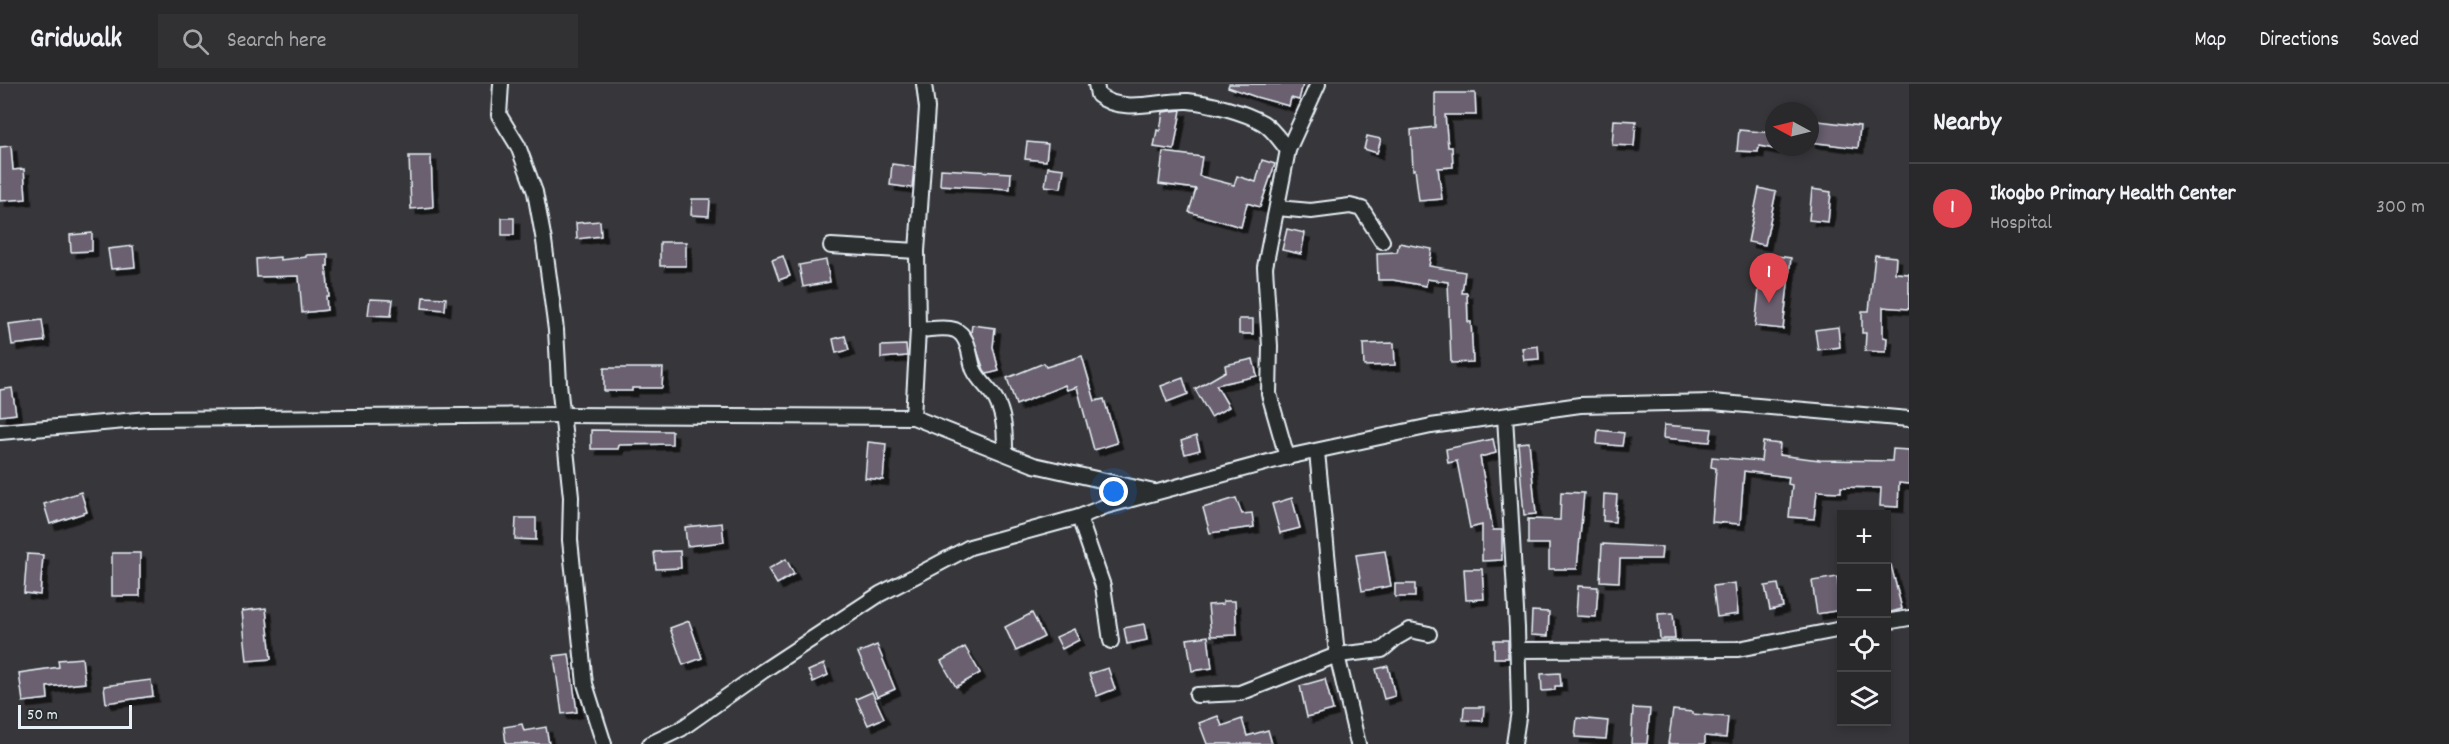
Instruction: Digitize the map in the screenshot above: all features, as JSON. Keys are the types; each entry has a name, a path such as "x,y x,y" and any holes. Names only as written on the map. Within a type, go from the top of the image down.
{"street":[{"path":"501,84 499,115 518,146 535,192 556,330 571,497 570,540 585,684 604,744"},
{"path":"913,417 918,330 917,251 927,108 924,84"},
{"path":"1096,84 1098,95 1106,101 1122,106 1189,101 1231,110 1264,124 1288,150"},
{"path":"1287,457 1269,394 1270,346 1265,267 1288,150 1318,84"},
{"path":"1276,208 1311,211 1350,206 1362,209 1382,241"},
{"path":"831,246 917,251"},
{"path":"918,330 955,330 963,336 973,368 981,383 997,400 1005,425 1005,453"},
{"path":"656,743 681,729 763,671 880,594 970,547 1079,517 1106,506 1287,457 1431,426 1580,405 1712,402 1909,419"},
{"path":"0,432 148,419 563,415 913,417 1034,465 1157,493"},
{"path":"1505,416 1519,711 1514,744"},
{"path":"1317,452 1337,655 1358,744"},
{"path":"1079,517 1103,586 1111,641"},
{"path":"1891,621 1909,618"},
{"path":"1197,695 1240,693 1337,655 1382,650 1410,630 1429,634"},
{"path":"1517,650 1738,649 1837,630"}],"building":[{"path":"1229,84 1303,84 1299,100 1291,98 1289,106 1228,87"},
{"path":"1435,93 1475,93 1476,115 1445,115 1448,147 1452,147 1453,167 1438,168 1442,199 1419,201 1415,169 1413,170 1411,130 1435,127"},
{"path":"1181,110 1174,150 1154,147 1157,130 1160,131 1163,112"},
{"path":"1614,120 1636,121 1634,146 1612,145"},
{"path":"1819,121 1860,126 1858,148 1819,143"},
{"path":"1739,130 1765,132 1765,147 1759,146 1758,152 1737,151"},
{"path":"1367,136 1381,139 1377,153 1364,149"},
{"path":"1027,142 1048,144 1046,161 1025,159"},
{"path":"11,146 13,170 24,169 26,199 0,201 0,147"},
{"path":"1163,152 1202,157 1199,176 1234,185 1237,176 1256,182 1262,160 1275,164 1260,207 1247,203 1241,227 1189,212 1196,189 1159,184"},
{"path":"409,156 431,156 433,207 411,209"},
{"path":"892,164 914,167 912,188 890,185"},
{"path":"1048,167 1064,169 1061,188 1045,186"},
{"path":"941,169 1011,173 1010,189 940,185"},
{"path":"1759,188 1776,192 1765,245 1748,242"},
{"path":"1812,189 1831,192 1828,222 1809,220"},
{"path":"692,199 710,199 709,216 691,215"},
{"path":"502,218 514,218 514,235 502,235"},
{"path":"600,221 601,236 577,239 576,223"},
{"path":"1287,229 1305,233 1301,254 1282,250"},
{"path":"92,233 92,251 71,252 70,235"},
{"path":"660,242 686,242 686,266 660,266"},
{"path":"1399,243 1432,249 1429,266 1465,272 1462,293 1467,293 1473,362 1451,363 1448,282 1427,279 1426,286 1393,280 1378,280 1377,253 1397,252"},
{"path":"133,246 135,267 111,269 108,249"},
{"path":"328,254 327,310 302,313 299,276 257,277 256,259 280,257 280,260"},
{"path":"1763,254 1791,258 1783,329 1755,326"},
{"path":"1875,255 1896,257 1895,273 1909,274 1909,309 1883,307 1883,337 1887,338 1886,352 1865,351 1866,333 1862,333 1862,311 1869,311"},
{"path":"783,256 790,276 779,280 772,260"},
{"path":"826,260 830,282 803,287 799,265"},
{"path":"423,297 446,298 445,310 422,308"},
{"path":"370,299 393,300 391,316 368,315"},
{"path":"1239,319 1253,319 1253,334 1239,334"},
{"path":"42,320 45,341 12,345 9,324"},
{"path":"972,325 995,328 993,347 999,371 987,374 984,370 971,333"},
{"path":"1838,327 1840,347 1818,350 1815,330"},
{"path":"845,336 849,350 836,353 833,339"},
{"path":"1394,343 1395,365 1364,366 1363,344"},
{"path":"906,345 907,356 881,358 881,346"},
{"path":"1538,346 1539,359 1524,360 1522,348"},
{"path":"1082,356 1095,401 1104,399 1117,443 1094,450 1077,387 1067,390 1065,385 1016,405 1007,378 1044,363 1046,367"},
{"path":"1253,359 1257,376 1216,385 1229,407 1211,417 1195,389 1226,371 1225,365"},
{"path":"604,368 663,368 662,388 604,391"},
{"path":"1183,378 1188,394 1167,402 1161,386"},
{"path":"12,388 16,414 0,416 0,390"},
{"path":"1664,425 1712,429 1710,442 1663,438"},
{"path":"591,430 672,431 672,444 619,445 618,449 591,449"},
{"path":"1598,430 1624,433 1622,446 1597,444"},
{"path":"1196,436 1200,450 1185,454 1181,441"},
{"path":"1493,439 1496,453 1480,457 1493,530 1502,530 1502,560 1482,561 1482,525 1470,528 1457,461 1448,463 1446,449"},
{"path":"868,442 886,444 883,480 865,478"},
{"path":"1529,442 1536,514 1524,515 1518,443"},
{"path":"1763,442 1780,444 1779,455 1820,460 1892,461 1893,449 1909,450 1909,484 1899,483 1898,507 1880,506 1881,488 1841,487 1841,492 1817,491 1814,519 1789,517 1792,485 1788,484 1789,477 1744,471 1740,524 1712,522 1716,468 1711,467 1712,457 1761,461"},
{"path":"81,492 87,512 50,524 44,504"},
{"path":"1561,492 1584,493 1577,569 1549,569 1549,544 1528,544 1528,519 1560,520"},
{"path":"1604,494 1617,495 1615,522 1603,521"},
{"path":"1236,498 1242,514 1252,513 1254,527 1210,533 1203,508"},
{"path":"1292,498 1300,528 1280,533 1272,504"},
{"path":"516,518 536,518 536,540 515,539"},
{"path":"722,523 724,542 687,546 685,527"},
{"path":"1602,544 1662,547 1661,559 1620,559 1619,582 1600,581"},
{"path":"680,551 681,568 656,569 654,552"},
{"path":"1385,551 1391,586 1362,591 1356,555"},
{"path":"112,553 140,553 140,596 112,596"},
{"path":"27,554 43,555 40,595 24,593"},
{"path":"786,559 794,574 777,584 768,569"},
{"path":"1891,565 1902,609 1891,612"},
{"path":"1464,569 1482,569 1484,599 1466,600"},
{"path":"1837,577 1837,611 1817,614 1812,581"},
{"path":"1735,583 1738,614 1717,617 1713,586"},
{"path":"1395,584 1415,584 1415,597 1395,597"},
{"path":"1778,584 1783,607 1770,610 1765,586"},
{"path":"1578,586 1598,587 1596,617 1576,616"},
{"path":"1223,601 1235,601 1237,635 1211,636 1208,605 1223,604"},
{"path":"266,608 271,659 247,661 242,611"},
{"path":"1532,611 1549,612 1548,636 1531,635"},
{"path":"1032,613 1044,637 1016,651 1005,627"},
{"path":"1673,613 1675,639 1660,639 1658,614"},
{"path":"689,621 702,658 683,665 670,628"},
{"path":"1144,624 1147,640 1127,644 1124,628"},
{"path":"1074,629 1079,640 1062,649 1056,637"},
{"path":"1208,636 1212,668 1192,671 1187,639"},
{"path":"1494,640 1508,640 1508,658 1494,658"},
{"path":"877,645 895,689 877,697 858,653"},
{"path":"965,647 980,673 956,687 941,661"},
{"path":"569,654 577,712 562,714 554,656"},
{"path":"82,658 85,683 47,687 48,699 23,702 19,673 59,667 58,660"},
{"path":"824,664 828,675 813,682 808,671"},
{"path":"1388,666 1395,696 1384,699 1376,669"},
{"path":"1108,668 1115,689 1097,696 1089,674"},
{"path":"1560,673 1561,686 1555,686 1555,690 1542,691 1541,674"},
{"path":"1325,679 1333,710 1307,717 1300,686"},
{"path":"151,680 153,696 106,703 104,686"},
{"path":"872,692 884,718 868,725 856,699"},
{"path":"1464,707 1484,707 1483,721 1463,720"},
{"path":"1633,708 1650,709 1647,744 1631,744"},
{"path":"1673,710 1728,717 1726,738 1705,736 1705,744 1668,744"},
{"path":"1218,716 1222,726 1242,719 1247,736 1268,730 1272,744 1207,744 1199,723"},
{"path":"1577,718 1608,721 1606,739 1575,737"},
{"path":"522,724 524,731 546,727 549,744 506,744 504,727"}],"place":[{"name":"Ikogbo Primary Health Center","path":"1769,303"}]}
